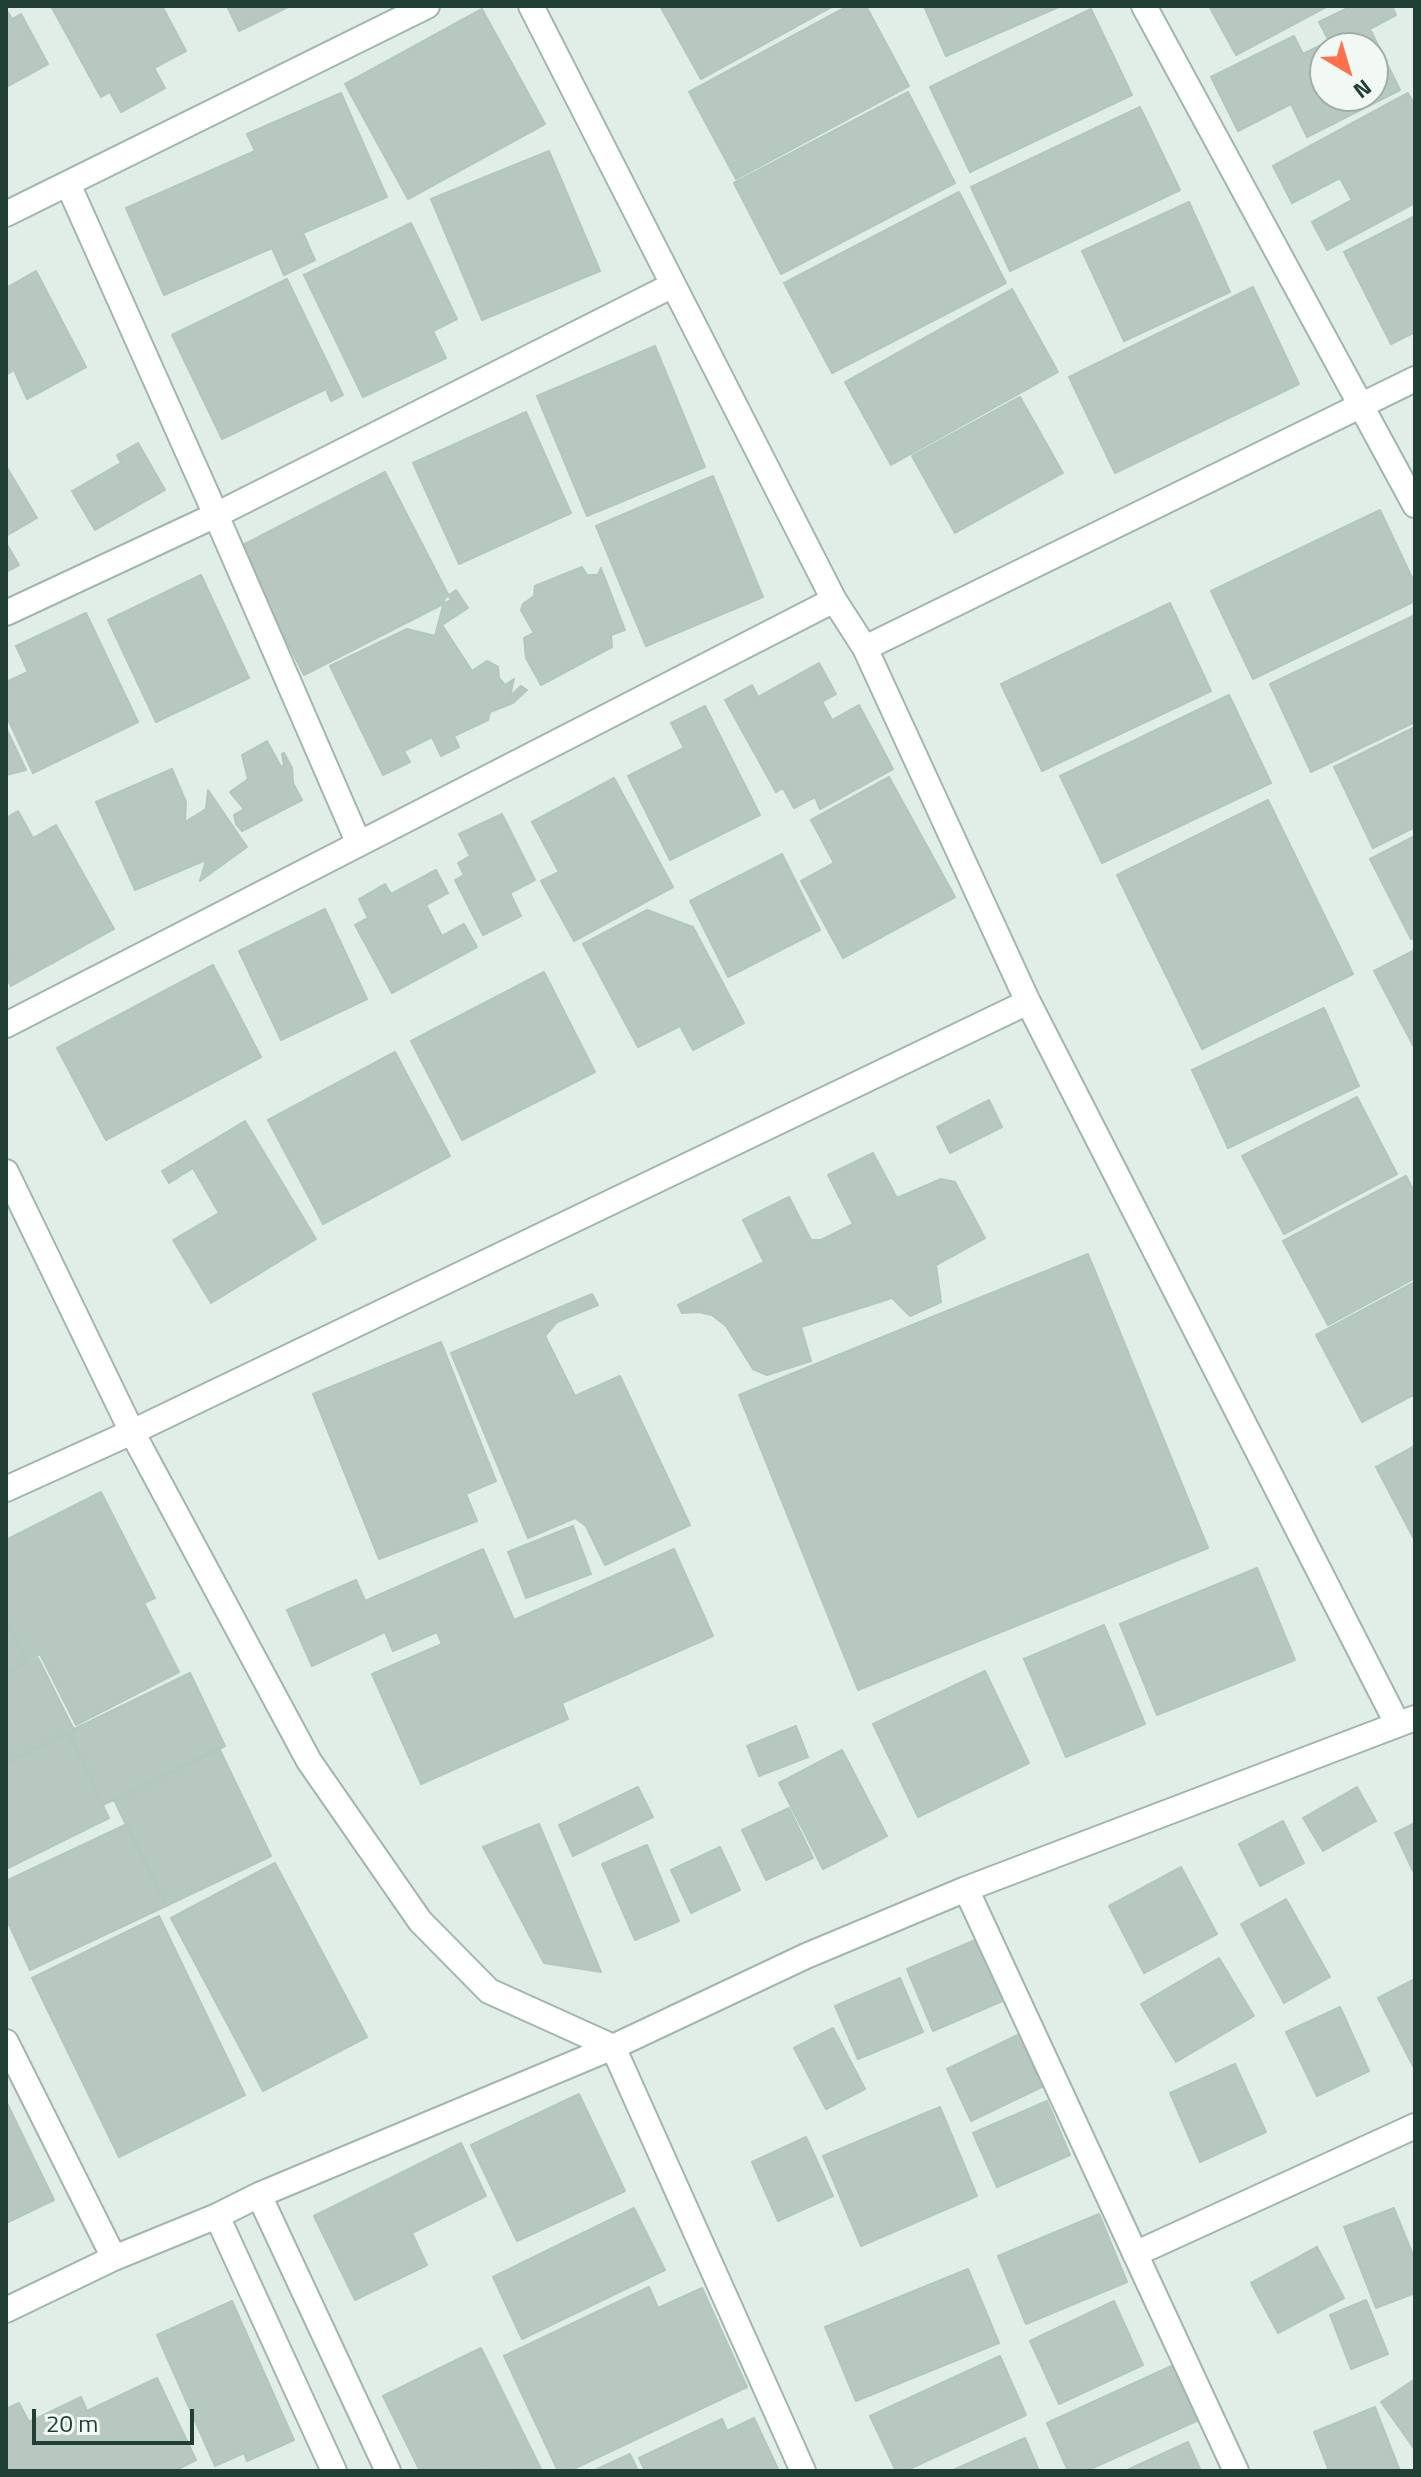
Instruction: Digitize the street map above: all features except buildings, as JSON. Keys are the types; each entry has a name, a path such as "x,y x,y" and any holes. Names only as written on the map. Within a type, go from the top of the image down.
{"street":[{"path":"6,214 427,6"},
{"path":"6,2310 114,2258 217,2216 259,2195 613,2047 806,1956 966,1889 1406,1721 1028,1002 865,648 834,600 531,6"},
{"path":"1144,6 1415,505"},
{"path":"68,184 359,844"},
{"path":"6,613 216,515 673,285"},
{"path":"865,648 1415,379"},
{"path":"6,1025 834,600"},
{"path":"6,1489 132,1432 1028,1002"},
{"path":"6,1172 132,1432 309,1761 420,1921 489,1991 613,2047 803,2471"},
{"path":"966,1889 1236,2471"},
{"path":"6,2042 114,2258"},
{"path":"1135,2254 1415,2126"},
{"path":"259,2195 388,2471"},
{"path":"217,2216 334,2471"}]}
